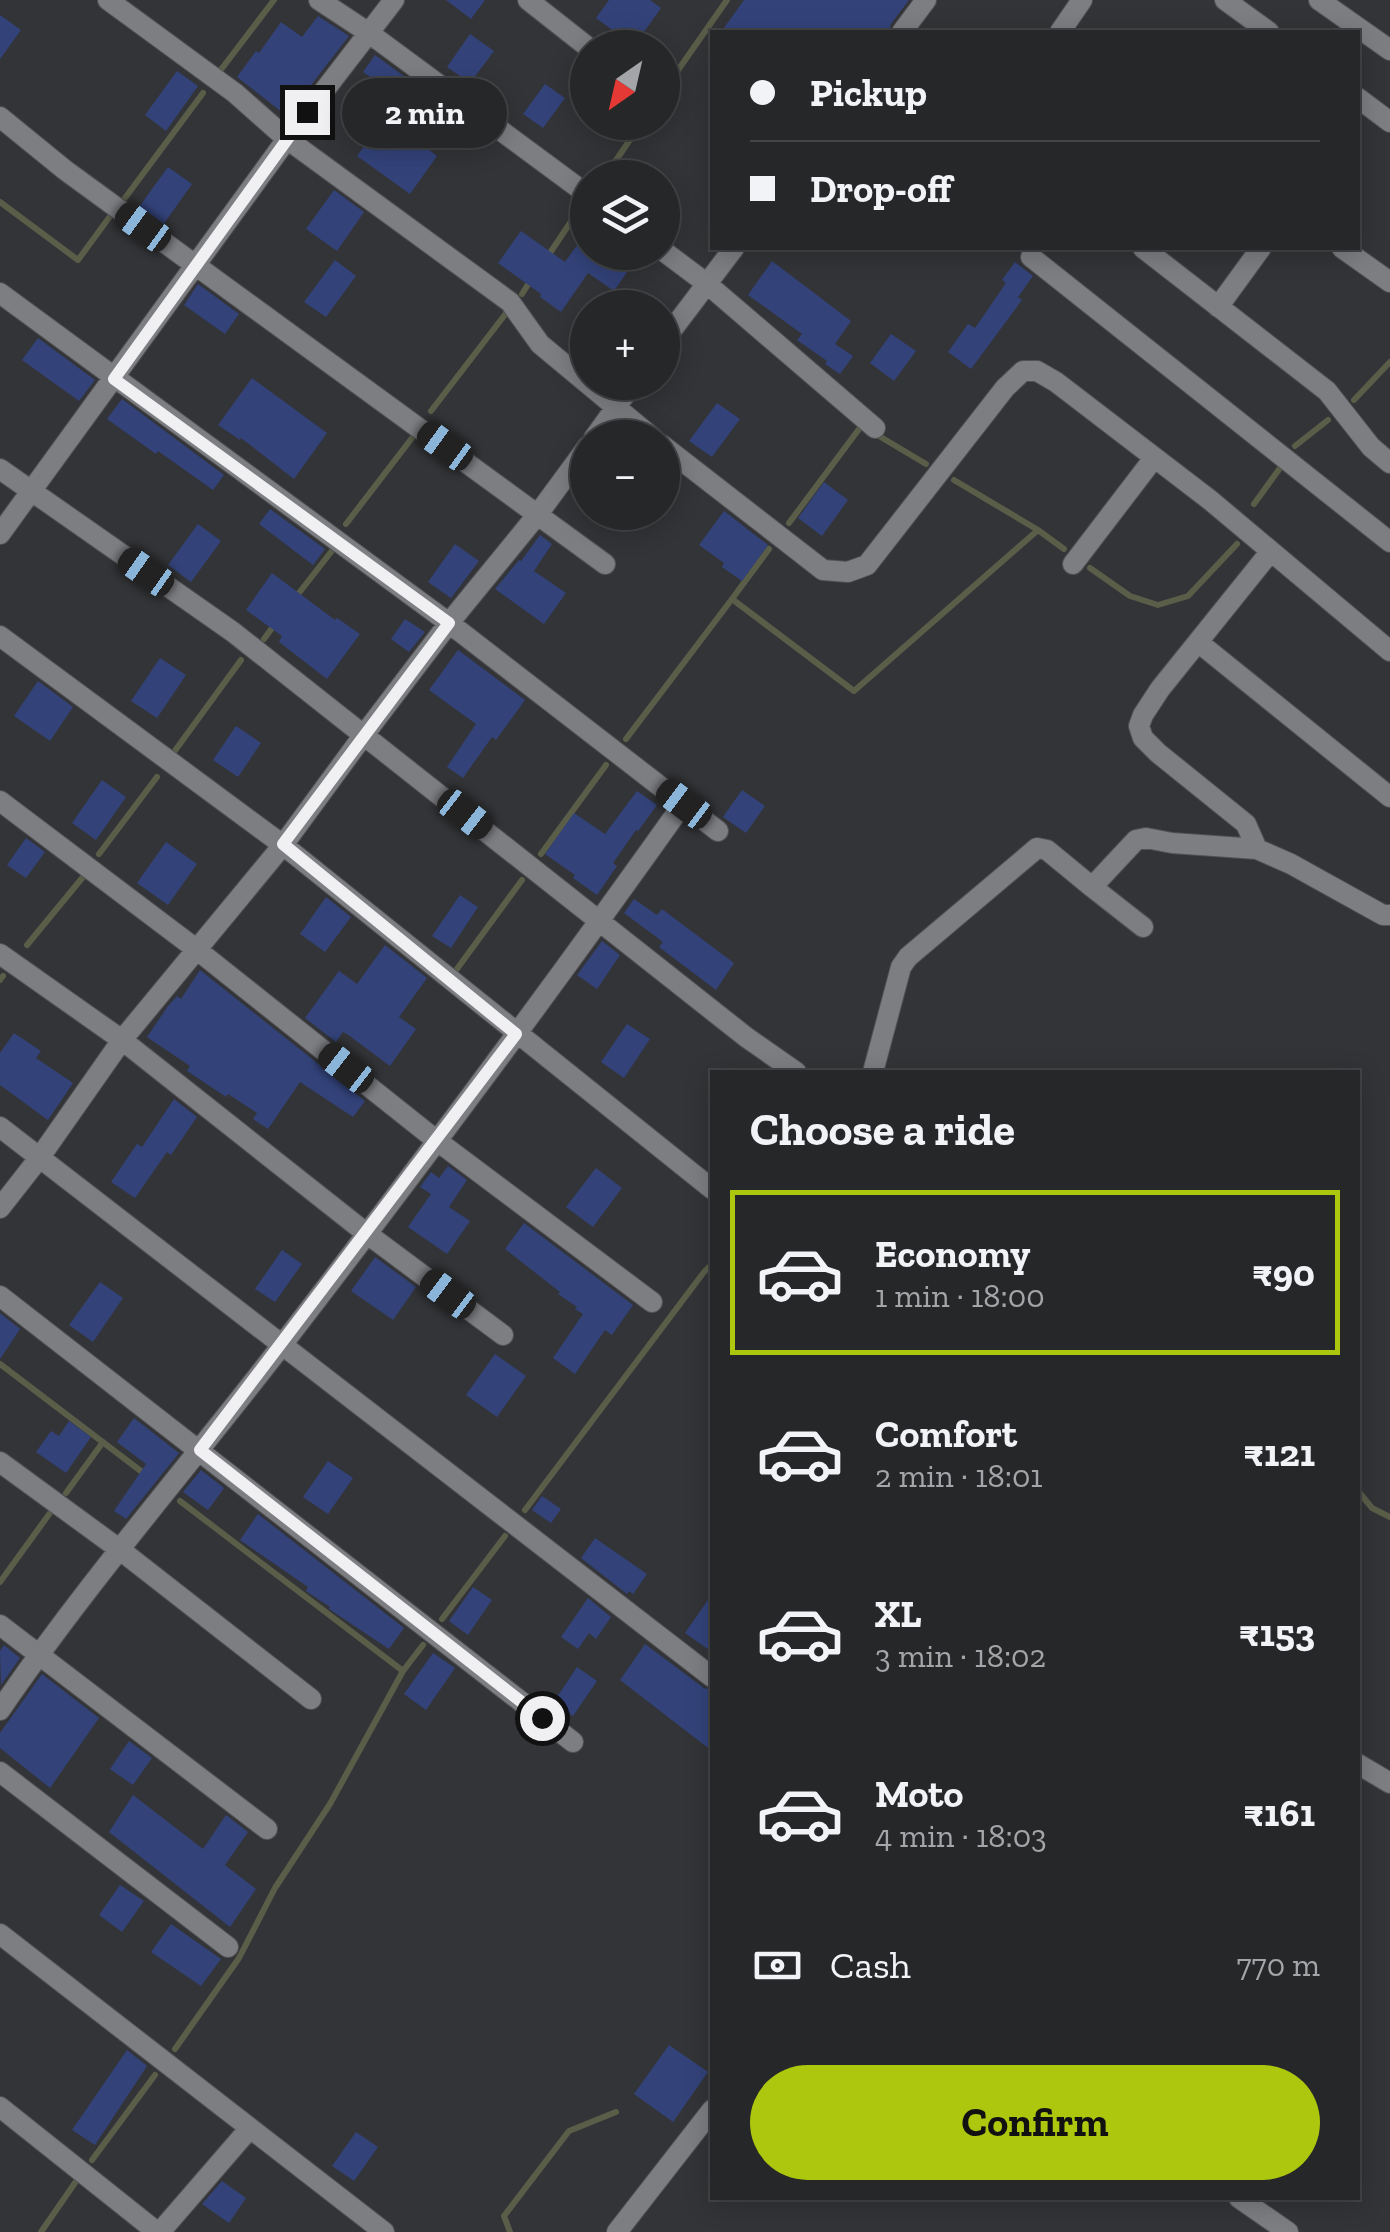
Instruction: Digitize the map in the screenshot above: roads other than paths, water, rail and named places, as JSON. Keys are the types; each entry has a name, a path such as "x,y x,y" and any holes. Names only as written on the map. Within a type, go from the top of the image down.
{"street":[{"path":"108,0 236,92 287,139 510,302 540,344 630,420"},
{"path":"319,0 369,32 570,181"},
{"path":"0,534 287,139 394,0"},
{"path":"528,0 570,33"},
{"path":"904,30 926,0"},
{"path":"1061,30 1082,0"},
{"path":"1225,0 1265,30"},
{"path":"1319,0 1390,50"},
{"path":"1361,109 1390,122"},
{"path":"0,117 64,170 605,564"},
{"path":"680,318 732,250"},
{"path":"1145,250 1327,391 1371,447 1390,463"},
{"path":"1218,307 1260,250"},
{"path":"1345,250 1390,282"},
{"path":"1031,257 1390,542"},
{"path":"680,264 874,428"},
{"path":"0,293 449,623 718,831"},
{"path":"680,459 823,570 848,572 866,565 1006,388 1024,371 1037,371 1154,458 1390,651"},
{"path":"607,420 621,400"},
{"path":"1072,564 1154,458"},
{"path":"0,469 232,632 793,1070"},
{"path":"0,1208 122,1040 283,844 449,623 570,470"},
{"path":"1257,848 1246,824 1158,752 1143,738 1139,726 1160,689 1270,551"},
{"path":"0,636 283,844 710,1187"},
{"path":"1198,642 1390,797"},
{"path":"0,802 652,1302"},
{"path":"0,1710 38,1654 283,1344 684,804"},
{"path":"1092,887 1136,840 1257,848 1383,915 1390,915"},
{"path":"874,1070 902,967 914,950 1037,848 1047,850 1143,927"},
{"path":"0,954 122,1040 366,1233 504,1335"},
{"path":"0,1127 710,1674"},
{"path":"0,1296 573,1742"},
{"path":"0,1462 120,1548 311,1699"},
{"path":"0,1625 267,1828"},
{"path":"1360,1765 1390,1784"},
{"path":"0,1772 228,1947"},
{"path":"0,1934 384,2232"},
{"path":"0,2108 159,2232 250,2128"},
{"path":"617,2232 710,2113"},
{"path":"1242,2200 1288,2232"}],"waterway":[{"path":"220,71 274,0"},
{"path":"680,67 727,0"},
{"path":"125,198 203,93"},
{"path":"616,160 630,140"},
{"path":"0,202 78,260 111,215"},
{"path":"548,256 570,223"},
{"path":"522,294 532,278"},
{"path":"431,411 507,312"},
{"path":"1354,400 1390,362"},
{"path":"1295,446 1328,420"},
{"path":"789,523 864,427"},
{"path":"874,433 926,464"},
{"path":"346,524 412,438"},
{"path":"1254,504 1280,468"},
{"path":"954,480 1038,530"},
{"path":"626,739 732,599 854,691 1038,530 1064,549"},
{"path":"1090,568 1130,596 1158,605 1188,596 1237,544"},
{"path":"732,599 769,549"},
{"path":"295,598 331,552"},
{"path":"264,639 275,624"},
{"path":"174,752 241,660"},
{"path":"541,854 606,765"},
{"path":"99,854 157,777"},
{"path":"27,945 83,877"},
{"path":"454,973 522,880"},
{"path":"0,980 3,976"},
{"path":"525,1510 710,1266"},
{"path":"0,1364 146,1475"},
{"path":"66,1493 103,1442"},
{"path":"1360,1493 1372,1508 1390,1517"},
{"path":"180,1501 403,1671 423,1645"},
{"path":"0,1582 50,1513"},
{"path":"442,1619 505,1536"},
{"path":"175,2049 239,1958 275,1888 330,1804 403,1671"},
{"path":"92,2160 155,2075"},
{"path":"510,2232 504,2216 569,2131 616,2112"},
{"path":"41,2232 79,2177"}]}
